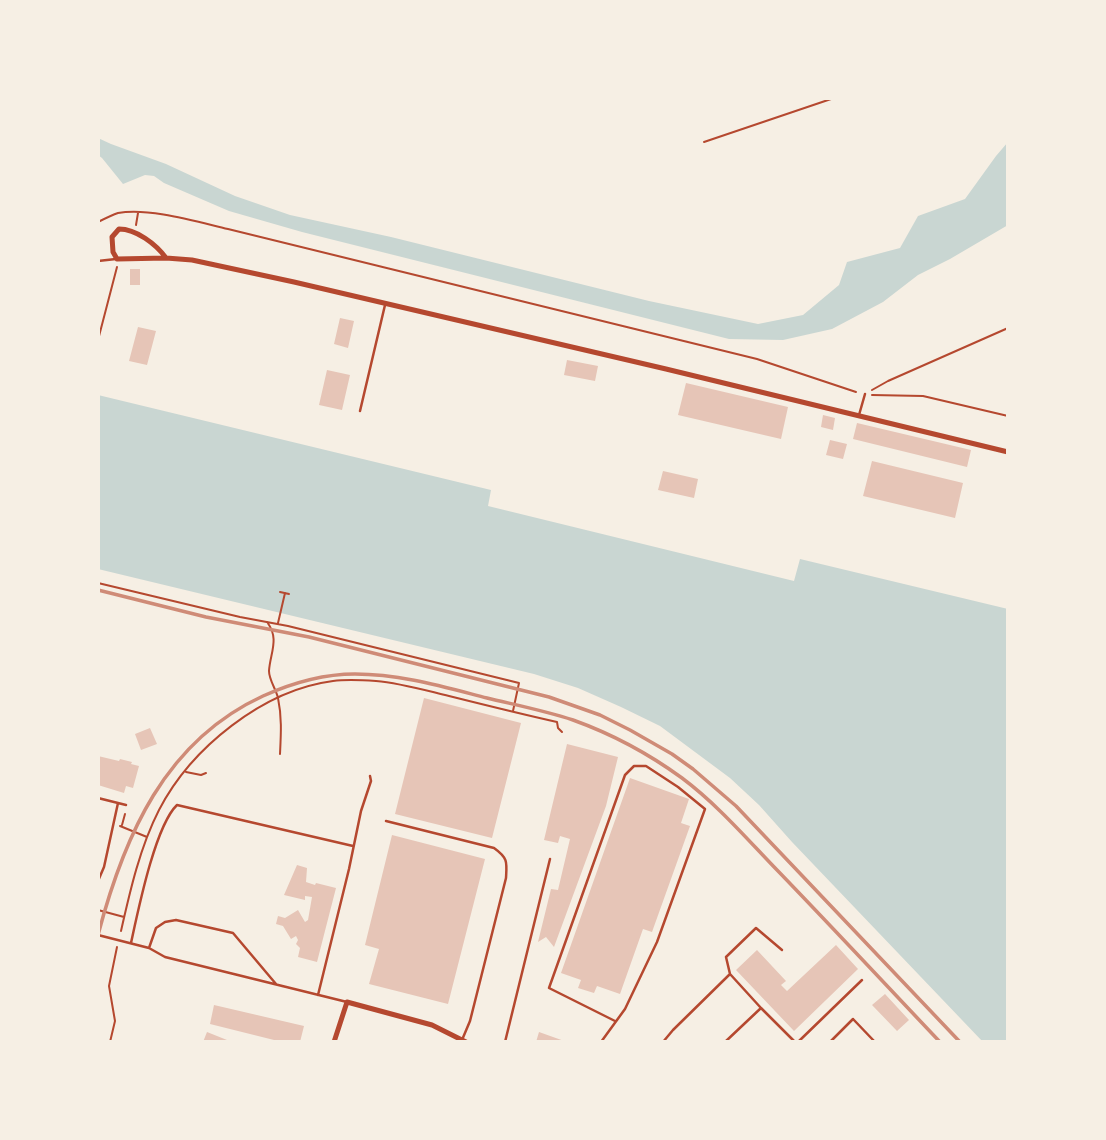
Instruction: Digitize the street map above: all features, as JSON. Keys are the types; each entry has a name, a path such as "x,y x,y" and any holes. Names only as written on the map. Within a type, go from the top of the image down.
{"street":[{"path":"166,258 160,250 134,232 119,229 114,233 111,245 117,259 166,258 204,263 1008,452"},
{"path":"334,1042 347,1002 432,1026 464,1041"}],"lane":[{"path":"98,261 117,259"},
{"path":"360,411 386,304"},
{"path":"859,415 865,394"},
{"path":"601,1042 625,1009 657,942 705,809 678,786 646,766 634,766 625,775 549,988 615,1021"},
{"path":"318,995 361,811 371,781 370,776"},
{"path":"98,798 127,805"},
{"path":"98,881 104,867 118,803"},
{"path":"131,943 158,841 177,805 353,846"},
{"path":"386,821 494,848 502,853 507,863 506,878 464,1041"},
{"path":"505,1042 550,859"},
{"path":"149,948 156,928 165,922 176,920 233,933 276,985"},
{"path":"782,950 756,928 726,957 730,974 796,1042 862,980"},
{"path":"98,935 149,948 165,957 347,1002"},
{"path":"663,1042 730,974"},
{"path":"725,1042 761,1008"},
{"path":"830,1042 853,1020 875,1042"}],"path":[{"path":"704,142 834,98"},
{"path":"98,222 119,213 138,212 179,218 757,359 865,394 923,396 1008,416"},
{"path":"134,232 138,212"},
{"path":"98,340 117,259"},
{"path":"865,394 1008,328"},
{"path":"98,583 519,683 512,712"},
{"path":"279,592 289,594"},
{"path":"278,624 285,593"},
{"path":"267,622 275,638 270,671 282,725 280,754"},
{"path":"278,698 303,688 334,681 393,683 557,722 562,732"},
{"path":"185,772 201,775 206,773"},
{"path":"125,817 120,826 158,841"},
{"path":"110,1042 115,1021 109,986 118,940"}],"shaded area":[{"path":"98,138 166,164 235,196 290,215 391,237 649,301 758,324 803,315 839,285 847,262 900,248 918,216 965,199 1008,142 1008,225 918,275 883,302 832,329 783,340 729,339 302,232 229,211 164,183 154,176 145,175 123,184 98,155"},
{"path":"98,395 491,490 488,506 794,581 800,559 1008,609 1008,1042 983,1042 759,805 730,778 660,726 578,688 534,674 98,569"}],"building":[{"path":"130,269 140,269 140,285 130,285"},
{"path":"340,318 354,321 348,348 334,344"},
{"path":"138,327 156,331 147,365 129,361"},
{"path":"567,360 598,366 595,381 564,375"},
{"path":"327,370 350,375 342,410 319,405"},
{"path":"686,383 788,407 781,439 678,415"},
{"path":"823,415 835,418 833,430 821,427"},
{"path":"857,423 971,450 967,467 853,439"},
{"path":"830,440 847,444 843,459 826,455"},
{"path":"872,461 963,483 955,518 863,496"},
{"path":"663,471 698,479 694,498 658,490"},
{"path":"424,698 521,723 492,838 395,814"},
{"path":"150,728 157,744 141,750 135,734"},
{"path":"567,744 618,757 606,806 554,947 546,937 538,942 551,889 558,890 570,839 560,836 558,843 544,840"},
{"path":"98,756 119,761 120,759 139,766 133,788 126,786 124,793 98,785"},
{"path":"630,778 689,799 681,823 690,826 652,932 643,929 620,994 597,986 594,993 578,988 581,980 561,973"},
{"path":"392,835 485,859 448,1004 369,984 379,949 365,945"},
{"path":"297,865 307,868 306,882 336,888 317,962 298,957 300,948 296,944 296,936 291,939 283,926 276,924 278,916 285,918 298,910 305,922 308,920 312,897 305,896 305,900 284,895"},
{"path":"836,945 858,969 794,1031 736,970 757,950 786,981 781,985 787,991"},
{"path":"885,994 909,1020 897,1031 872,1005"},
{"path":"214,1005 304,1026 300,1042 282,1042 210,1024"},
{"path":"207,1032 232,1042 203,1042"},
{"path":"539,1032 567,1042 536,1042"}],"railway":[{"path":"98,590 206,617 309,637 549,697 600,715 630,730 693,769 736,806 960,1042"},
{"path":"98,935 121,862 136,828 175,765 200,738 229,715 285,687 332,676 389,676 573,720 616,738 669,769 708,799 732,823 940,1042"}]}
